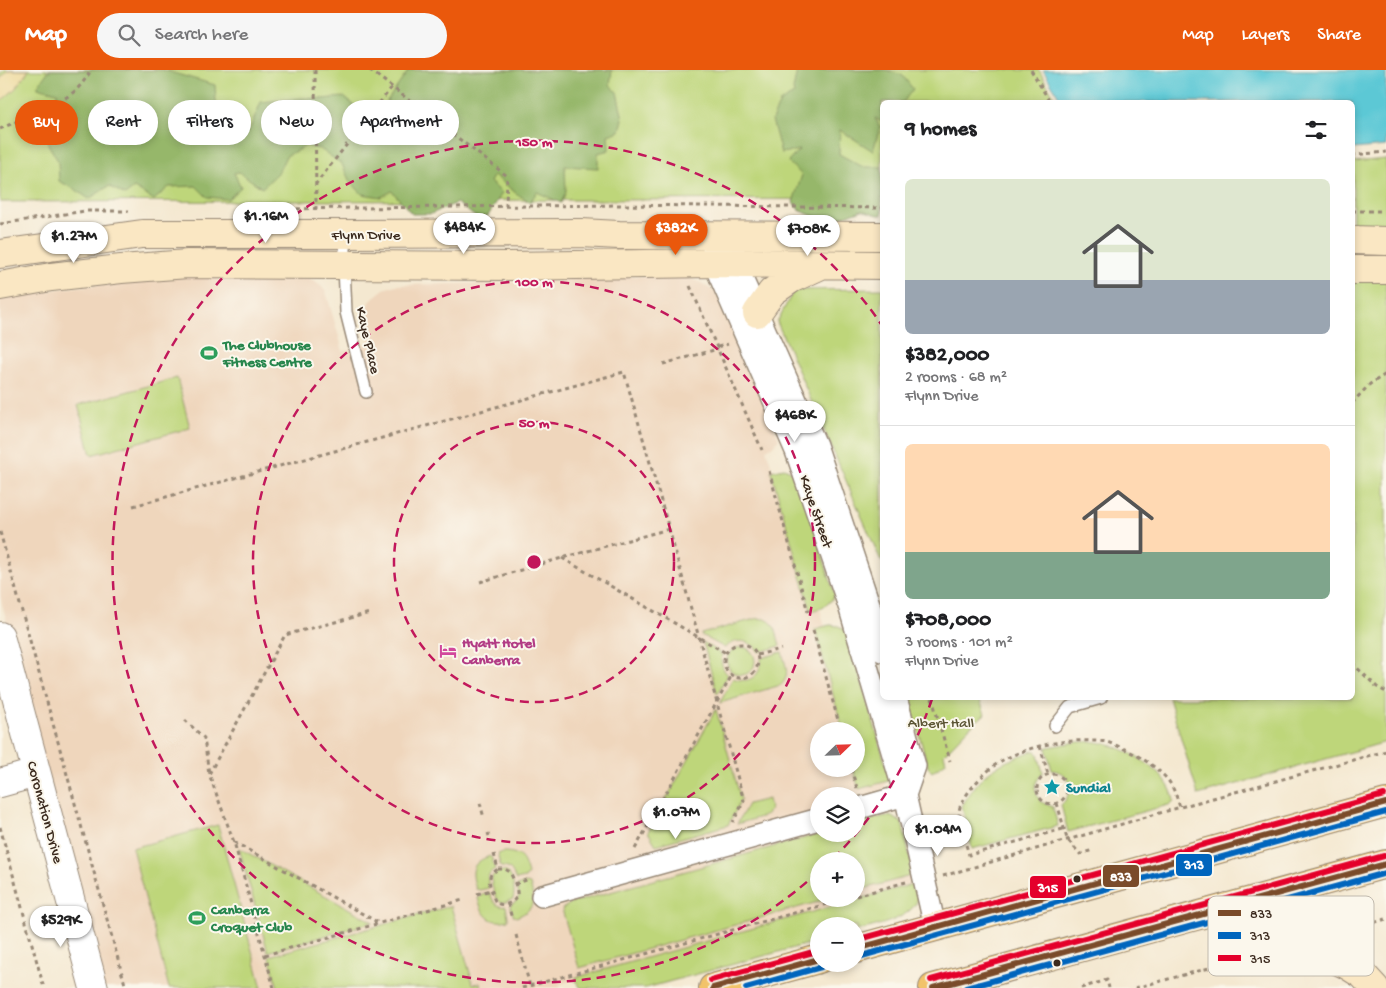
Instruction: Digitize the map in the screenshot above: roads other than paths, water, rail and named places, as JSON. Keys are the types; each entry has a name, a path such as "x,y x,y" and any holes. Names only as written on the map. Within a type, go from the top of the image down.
{"highway":[{"path":"865,946 1386,803"},
{"path":"1271,896 1386,864"},
{"path":"933,988 1208,913"},
{"path":"713,988 810,961"}],"main road":[{"name":"Flynn Drive","path":"0,254 142,234 581,232 619,235 880,236"},
{"path":"618,264 619,235"},
{"path":"1355,240 1386,241"},
{"path":"0,286 52,277 188,264 344,266 724,263 880,265"},
{"path":"757,313 772,292 791,279 823,264"},
{"path":"1355,270 1386,270"}],"street":[{"name":"Kaye Street","path":"722,235 724,263 796,451 850,609 906,795 935,927"},
{"name":"Kaye Street","path":"724,263 757,313 816,445 869,604 880,644"},
{"name":"Coronation Drive","path":"0,636 18,778 94,988"},
{"name":"Kaye Street","path":"897,700 914,766 906,795"},
{"name":"Coronation Drive","path":"0,709 75,988"},
{"path":"865,800 906,795"},
{"path":"542,896 810,822"}],"lane":[{"name":"Kaye Place","path":"346,234 344,266 346,312 366,392"},
{"path":"1055,726 1070,706 1093,700"}],"water":[{"path":"1043,70 1386,70 1386,146 1355,149 1355,100 1061,100"}],"place":[{"name":"The Clubhouse Fitness Centre","path":"209,353"},
{"name":"Hyatt Hotel Canberra","path":"448,651"},
{"name":"Sundial","path":"1052,787"},
{"name":"Canberra Croquet Club","path":"197,918"}],"park label":[{"name":"Albert Hall","path":"941,722"}]}
